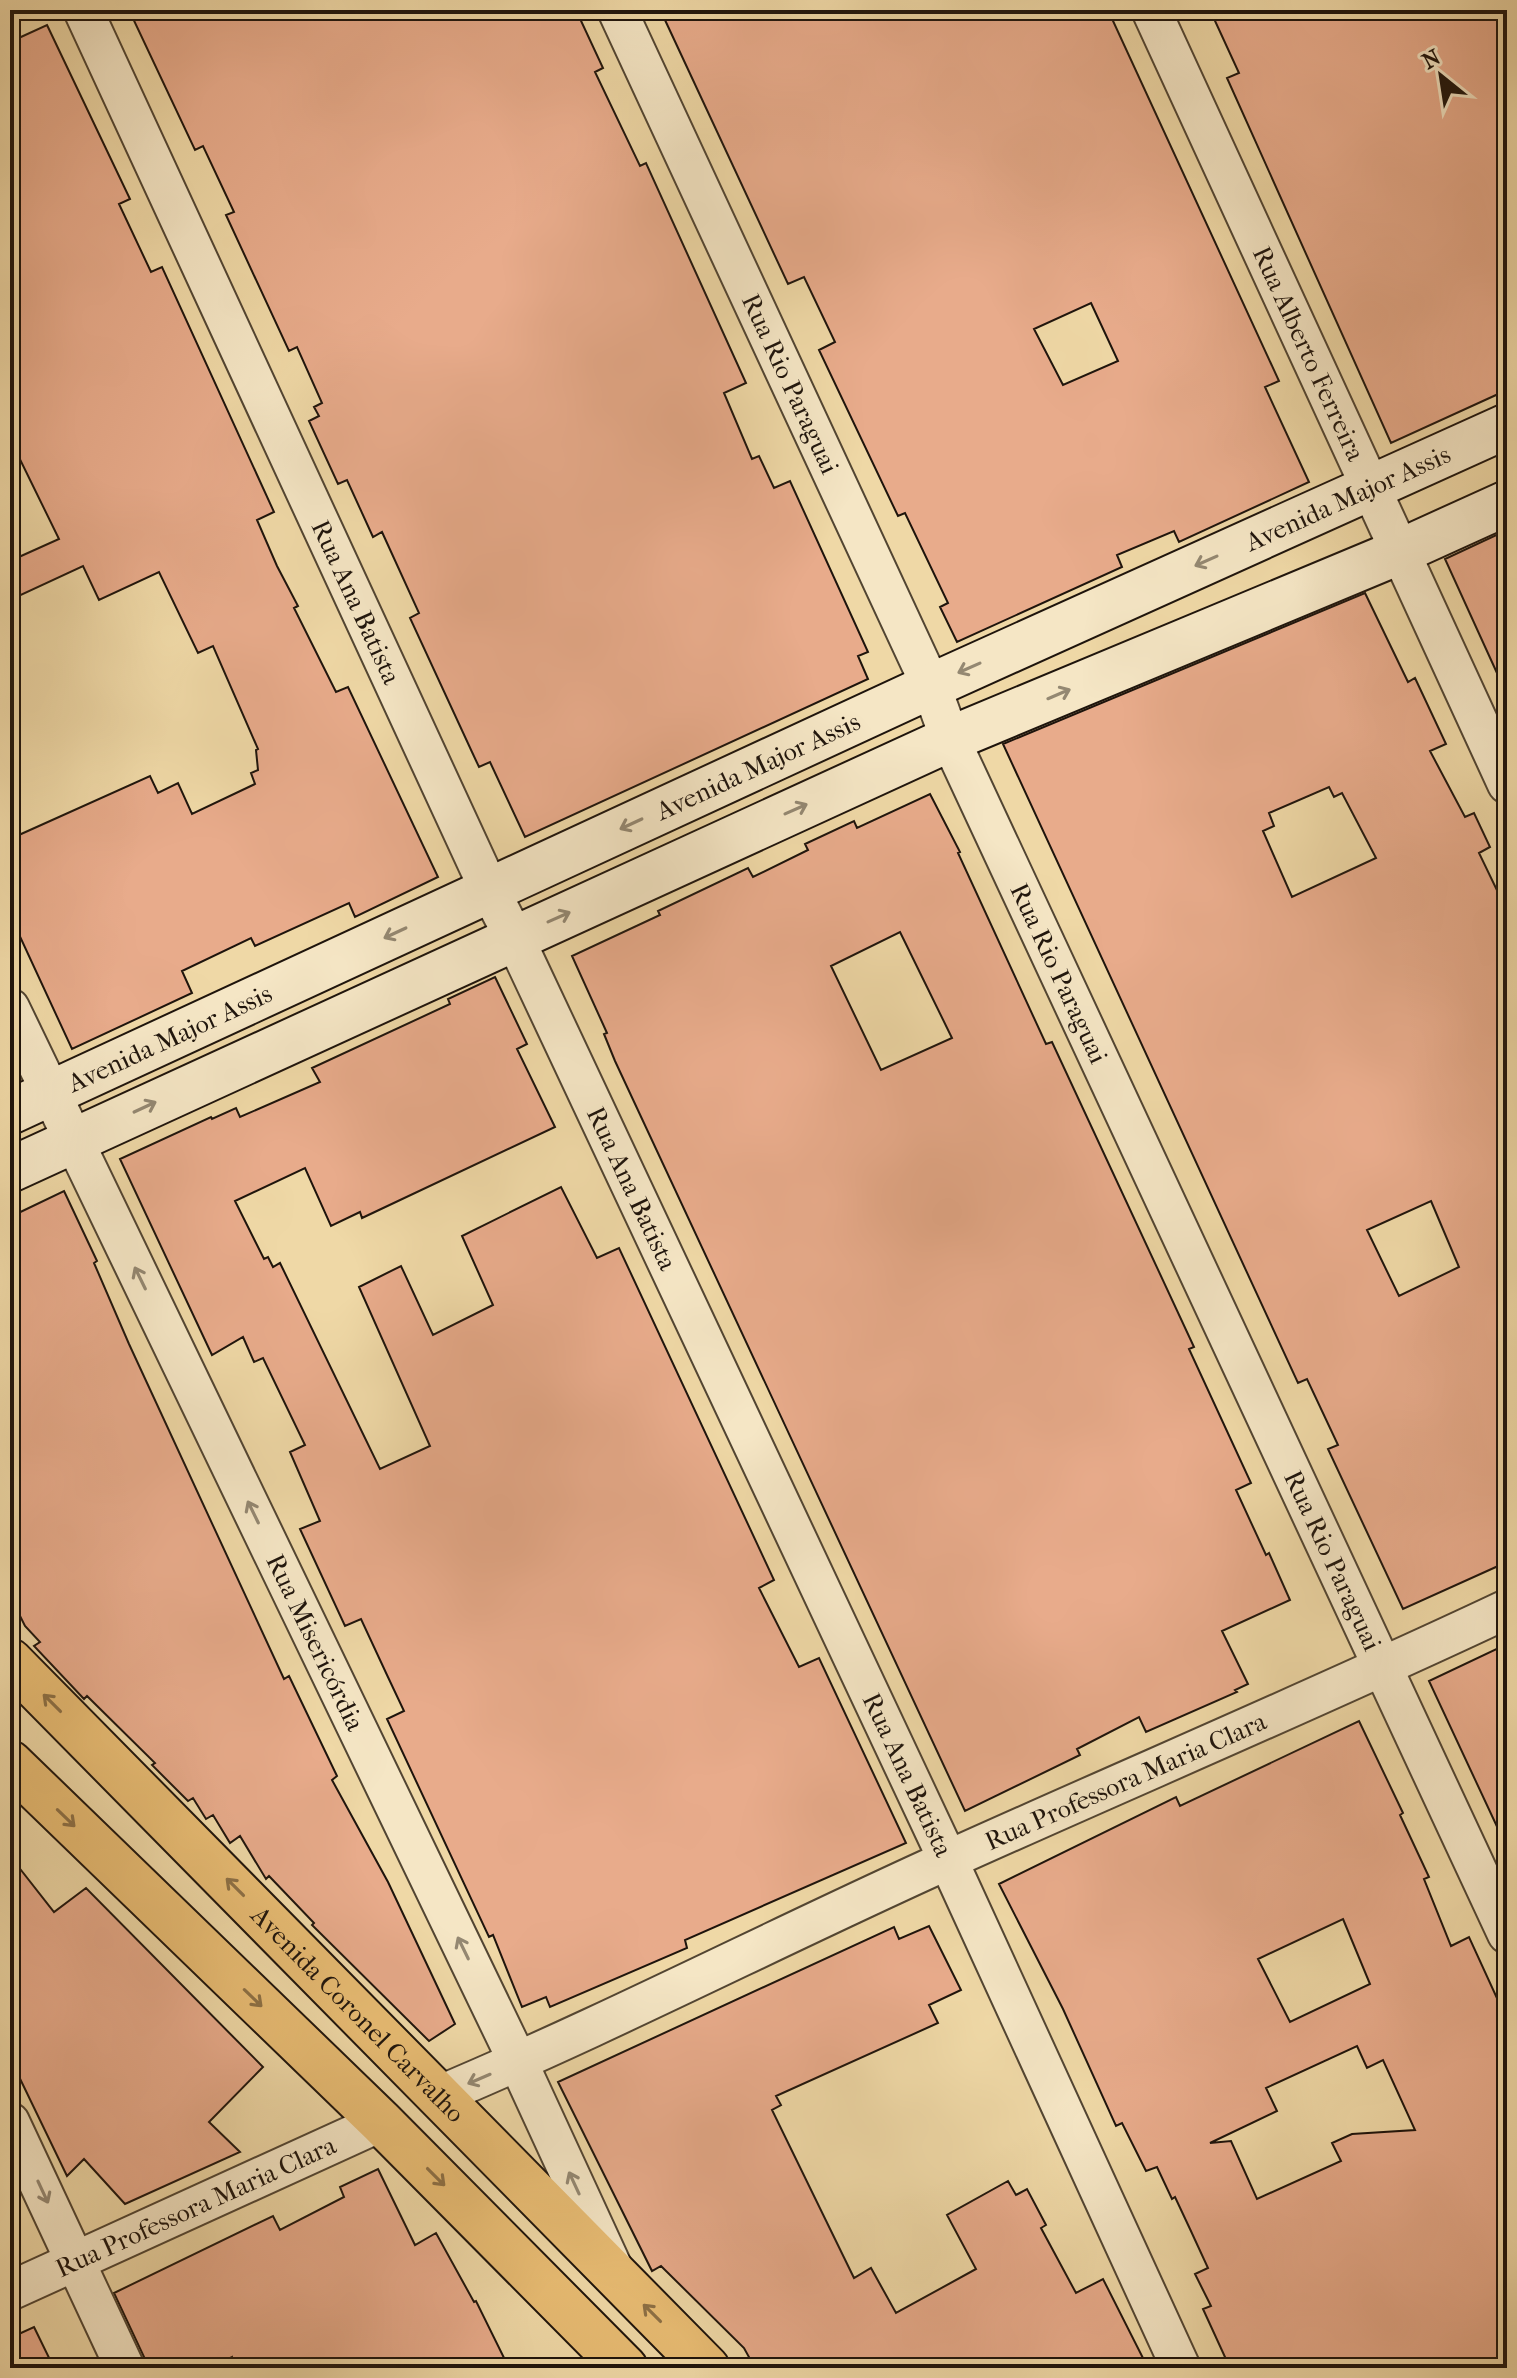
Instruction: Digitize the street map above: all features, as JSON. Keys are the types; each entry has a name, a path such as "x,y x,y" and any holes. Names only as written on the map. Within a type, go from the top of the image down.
{"main road":[{"name":"Avenida Coronel Carvalho","path":"10,1661 707,2368"},
{"path":"10,1763 381,2122 625,2368"}],"street":[{"name":"Rua Ana Batista","path":"83,10 489,889 948,1860 1181,2368"},
{"name":"Rua Rio Paraguai","path":"617,10 931,686 950,739 1507,1934"},
{"name":"Rua Alberto Ferreira","path":"1151,10 1507,784"},
{"name":"Avenida Major Assis","path":"10,1112 931,686 1507,426"},
{"name":"Avenida Major Assis","path":"10,1170 950,739 1399,552 1507,503"},
{"name":"Rua Misericórdia","path":"10,1008 518,2062 618,2280"},
{"name":"Rua Professora Maria Clara","path":"440,2095 518,2062 948,1860 1382,1668 1507,1609"},
{"path":"10,2122 125,2368"},
{"name":"Rua Professora Maria Clara","path":"10,2291 381,2122"}],"building":[{"path":"129,10 576,10 603,68 595,72 640,166 646,163 746,383 724,393 752,459 759,456 774,488 790,481 868,652 858,656 868,679 525,837 490,762 479,767 410,618 419,613 382,532 373,537 347,480 338,484 309,421 319,416 314,407 322,403 297,347 289,351 226,215 234,212 203,146 195,150"},
{"path":"665,10 1108,10 1279,381 1265,387 1309,482 1179,542 1174,531 1117,555 1122,567 957,642 940,607 948,603 905,513 898,516 819,350 835,342 804,277 788,284 665,20 668,19","holes":["1091,303 1118,361 1063,385 1034,329"]},
{"path":"1210,10 1507,10 1507,390 1391,443 1227,78 1239,73"},
{"path":"47,25 130,199 119,204 151,272 162,267 274,512 257,520 298,606 294,608 336,692 348,687 438,877 355,917 349,903 255,946 251,938 182,971 192,993 72,1049 10,915 10,839 150,776 158,793 178,783 192,814 255,784 251,773 258,770 258,749 213,646 198,653 159,572 99,600 83,566 10,600 10,561 59,539 10,439 10,42"},
{"path":"1507,530 1507,695 1445,559"},
{"path":"1365,593 1408,682 1415,678 1446,744 1430,751 1465,817 1474,813 1490,847 1479,853 1507,911 1507,1562 1403,1609 1328,1449 1338,1445 1307,1379 1298,1383 1003,744","holes":["1329,787 1334,797 1342,793 1376,858 1292,897 1263,831 1274,826 1269,813","1431,1201 1459,1267 1399,1296 1367,1230"]},
{"path":"930,794 960,852 1046,1044 1052,1042 1194,1347 1189,1349 1251,1483 1236,1490 1290,1600 1222,1631 1248,1684 1235,1690 1237,1692 1146,1732 1139,1717 1077,1749 1080,1755 965,1811 615,1061 604,1034 607,1033 572,956 660,915 658,911 748,868 753,877 808,850 805,844 854,821 857,828","holes":["900,932 952,1038 881,1070 831,966"]},
{"path":"495,977 527,1044 517,1049 555,1127 362,1218 360,1212 331,1226 305,1168 235,1201 264,1259 268,1257 273,1267 280,1263 380,1469 430,1446 359,1287 401,1266 433,1335 493,1305 462,1236 561,1187 597,1258 619,1248 774,1580 759,1588 799,1667 819,1658 906,1843 685,1940 687,1948 550,2007 546,1997 522,2007 493,1935 489,1937 387,1719 404,1711 361,1619 345,1626 300,1529 320,1521 290,1452 305,1445 263,1358 254,1362 243,1337 212,1355 120,1159 211,1117 236,1108 240,1117 320,1082 312,1068 450,1004 448,999"},
{"path":"64,1191 97,1261 94,1263 129,1344 284,1679 289,1676 337,1776 332,1780 388,1882 455,2024 429,2041 312,1925 314,1923 269,1876 266,1879 240,1836 230,1843 213,1815 206,1819 193,1798 188,1801 152,1765 155,1763 87,1696 84,1699 34,1646 40,1642 25,1626 10,1596 10,1217"},
{"path":"1507,1644 1507,1848 1429,1681"},
{"path":"1359,1721 1403,1813 1400,1815 1429,1877 1424,1879 1451,1946 1469,1937 1507,2020 1507,2368 1230,2368 1203,2309 1211,2306 1195,2274 1208,2268 1175,2197 1172,2199 1157,2167 1146,2171 1122,2123 1116,2126 1063,2009 999,1884 1176,1797 1180,1806","holes":["1343,1919 1370,1984 1290,2022 1258,1959","1357,2046 1367,2068 1383,2060 1415,2130 1352,2134 1332,2143 1341,2161 1257,2199 1231,2141 1210,2143 1277,2111 1266,2088"]},
{"path":"10,1856 54,1912 86,1888 263,2067 209,2122 240,2152 125,2204 84,2159 67,2176 10,2058"},
{"path":"929,1926 961,1990 929,2005 938,2023 776,2096 781,2105 772,2110 854,2278 871,2268 896,2313 976,2269 947,2215 1008,2181 1016,2195 1027,2189 1046,2225 1041,2228 1076,2293 1103,2279 1148,2368 755,2368 744,2348 661,2266 652,2271 558,2082 894,1927 899,1939"},
{"path":"378,2169 415,2245 436,2233 476,2301 509,2368 234,2368 232,2357 210,2368 147,2368 114,2293 273,2216 280,2230 344,2197 340,2187"},
{"path":"34,2327 54,2368 10,2368 10,2338"}]}
